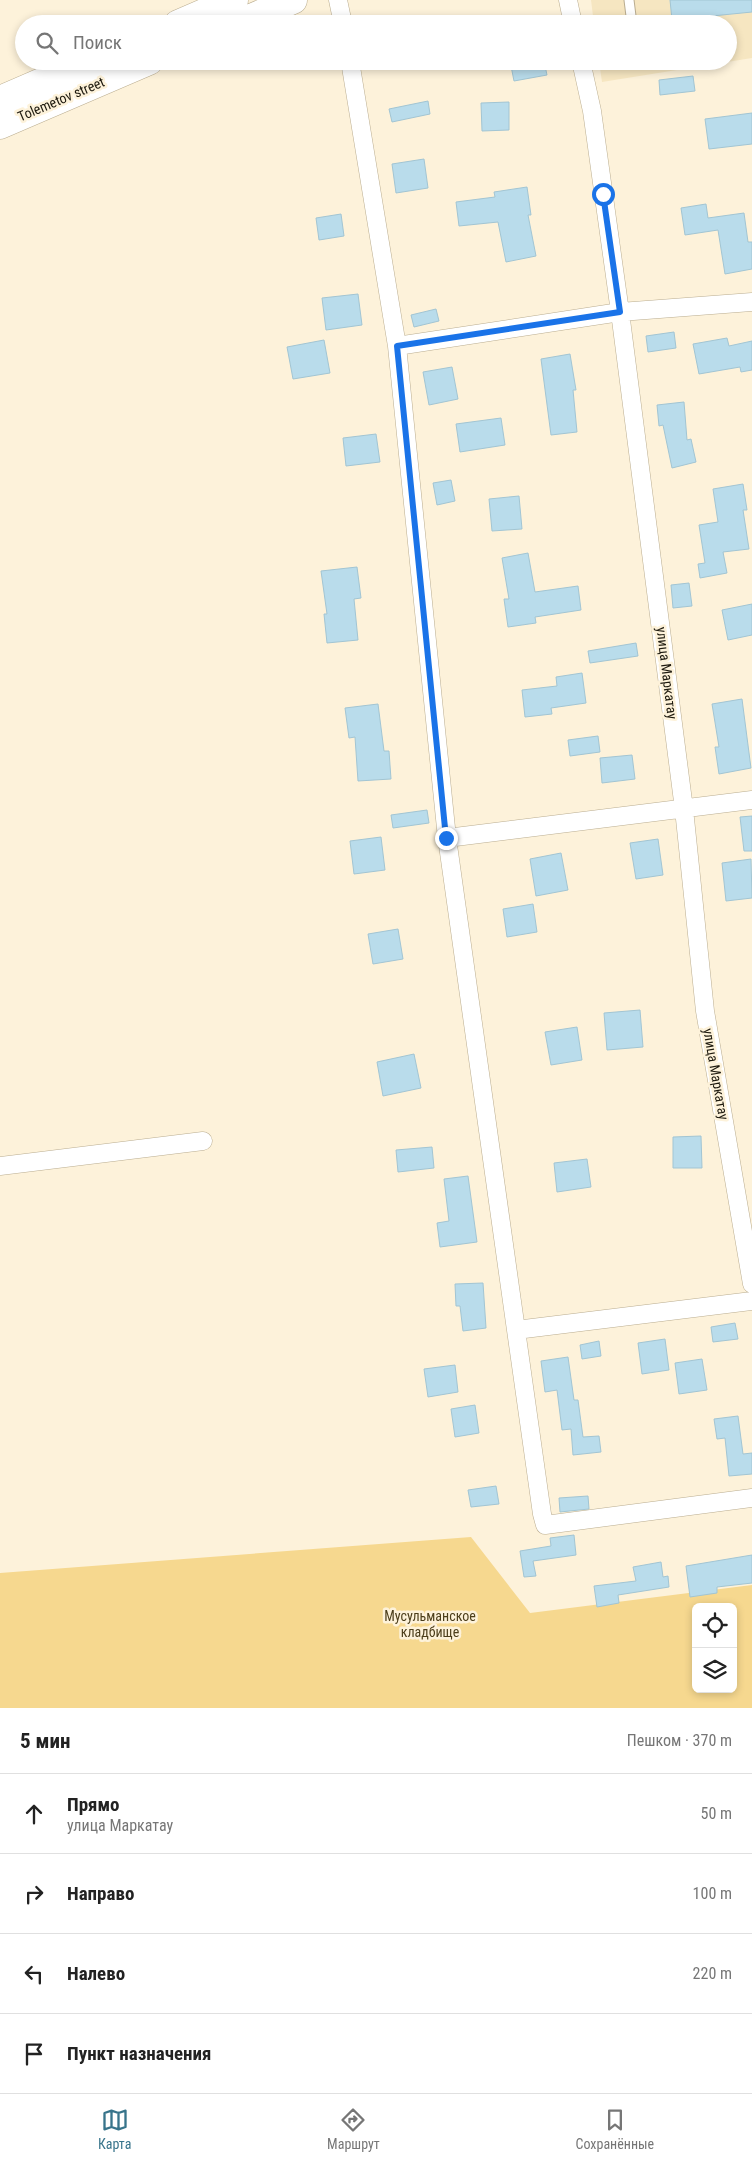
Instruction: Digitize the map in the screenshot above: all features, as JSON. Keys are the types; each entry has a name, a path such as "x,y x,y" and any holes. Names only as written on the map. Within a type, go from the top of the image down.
{"main road":[{"path":"199,15 234,0"},
{"path":"258,15 293,0"},
{"name":"Tolemetov street","path":"0,100 69,70"},
{"name":"Tolemetov street","path":"0,125 128,70"}],"street":[{"path":"338,0 342,15"},
{"path":"568,0 572,15"},
{"path":"351,70 397,346 446,838 545,1525 752,1498"},
{"name":"улица Маркатау","path":"584,70 592,111 620,312 684,808 705,1011 752,1284"},
{"path":"397,346 620,312 752,302"},
{"path":"446,838 752,800"},
{"path":"0,1166 203,1141"},
{"path":"516,1330 752,1301"}],"lane":[{"path":"628,0 630,15"}],"shaded area":[{"path":"591,0 752,0 752,58 737,60 737,15 593,15"},
{"path":"600,70 677,70 602,82"}],"green space":[{"name":"Мусульманское кладбище","path":"471,1537 530,1613 752,1585 752,1708 0,1708 0,1573"}],"building":[{"path":"670,0 752,0 752,12 722,15 672,15"},
{"path":"512,70 546,70 547,75 514,81"},
{"path":"693,76 695,91 660,95 659,80"},
{"path":"428,101 430,114 392,122 389,109"},
{"path":"509,102 509,130 482,131 481,103"},
{"path":"752,113 752,144 709,149 705,119"},
{"path":"424,159 428,188 396,193 392,164"},
{"path":"527,187 531,215 528,215 536,256 506,262 498,222 459,226 456,202 495,197 494,192"},
{"path":"706,204 708,218 744,213 748,242 752,242 752,269 725,274 718,230 685,235 681,208"},
{"path":"341,214 344,236 319,240 316,218"},
{"path":"358,294 362,325 326,330 322,298"},
{"path":"436,309 439,321 414,327 411,315"},
{"path":"674,332 676,348 648,352 646,336"},
{"path":"727,338 729,346 752,341 752,370 741,372 740,367 699,374 693,344"},
{"path":"324,340 330,373 293,379 287,347"},
{"path":"570,354 576,390 573,390 577,432 551,435 541,359"},
{"path":"452,367 458,399 429,405 423,372"},
{"path":"684,402 687,440 691,439 696,462 672,468 663,425 659,426 657,405"},
{"path":"501,418 505,445 460,452 456,424"},
{"path":"376,434 380,462 346,466 343,438"},
{"path":"451,480 455,501 437,505 433,483"},
{"path":"743,484 747,510 743,510 749,549 723,552 727,573 700,578 698,564 705,563 699,525 718,522 713,489"},
{"path":"519,496 522,529 492,531 489,499"},
{"path":"528,553 535,592 578,586 581,610 535,617 536,623 508,627 504,599 509,599 502,558"},
{"path":"357,567 361,598 354,599 358,640 327,643 324,614 327,614 321,571"},
{"path":"689,583 692,606 673,608 671,585"},
{"path":"752,604 752,635 728,640 722,610"},
{"path":"636,643 638,656 590,663 588,651"},
{"path":"582,673 586,703 551,708 552,714 525,717 522,690 557,686 556,677"},
{"path":"742,699 751,768 719,774 715,747 719,747 712,704"},
{"path":"378,704 384,751 389,751 391,779 358,781 355,737 349,738 345,708"},
{"path":"598,736 600,752 570,756 568,740"},
{"path":"632,755 635,779 602,783 600,758"},
{"path":"427,810 429,823 393,828 391,815"},
{"path":"752,816 752,851 744,851 740,817"},
{"path":"381,837 385,870 354,874 350,841"},
{"path":"658,839 663,875 636,879 630,843"},
{"path":"561,853 568,890 536,896 530,859"},
{"path":"751,859 752,898 726,901 722,863"},
{"path":"533,904 537,932 507,937 503,909"},
{"path":"398,929 403,959 373,964 368,934"},
{"path":"640,1010 643,1047 607,1050 604,1013"},
{"path":"577,1027 582,1060 551,1065 545,1032"},
{"path":"414,1054 421,1088 383,1096 377,1062"},
{"path":"701,1136 702,1168 673,1168 673,1137"},
{"path":"432,1147 434,1168 398,1172 396,1150"},
{"path":"587,1159 591,1187 557,1192 554,1163"},
{"path":"468,1176 477,1242 440,1247 437,1223 449,1221 444,1179"},
{"path":"483,1283 486,1328 463,1331 460,1306 456,1306 455,1284"},
{"path":"735,1323 738,1339 713,1342 711,1327"},
{"path":"665,1339 669,1370 642,1374 638,1343"},
{"path":"599,1341 601,1356 582,1359 580,1345"},
{"path":"568,1357 574,1400 578,1400 583,1437 599,1436 601,1452 573,1455 571,1429 562,1430 557,1390 545,1392 541,1361"},
{"path":"702,1359 707,1390 679,1394 675,1363"},
{"path":"455,1365 458,1392 428,1397 424,1369"},
{"path":"475,1405 479,1433 455,1437 451,1409"},
{"path":"738,1416 743,1454 752,1453 752,1474 729,1476 725,1438 717,1439 714,1419"},
{"path":"496,1486 499,1504 471,1507 468,1490"},
{"path":"588,1496 589,1509 560,1512 559,1498"},
{"path":"574,1535 576,1555 533,1561 536,1576 524,1577 520,1551 551,1546 550,1538"},
{"path":"752,1555 752,1583 717,1587 717,1593 690,1597 686,1566"},
{"path":"661,1562 663,1577 668,1576 669,1587 618,1595 619,1603 597,1607 594,1586 636,1581 633,1567"}],"route":[{"path":"446,838 397,346 620,312 603,194"}]}
